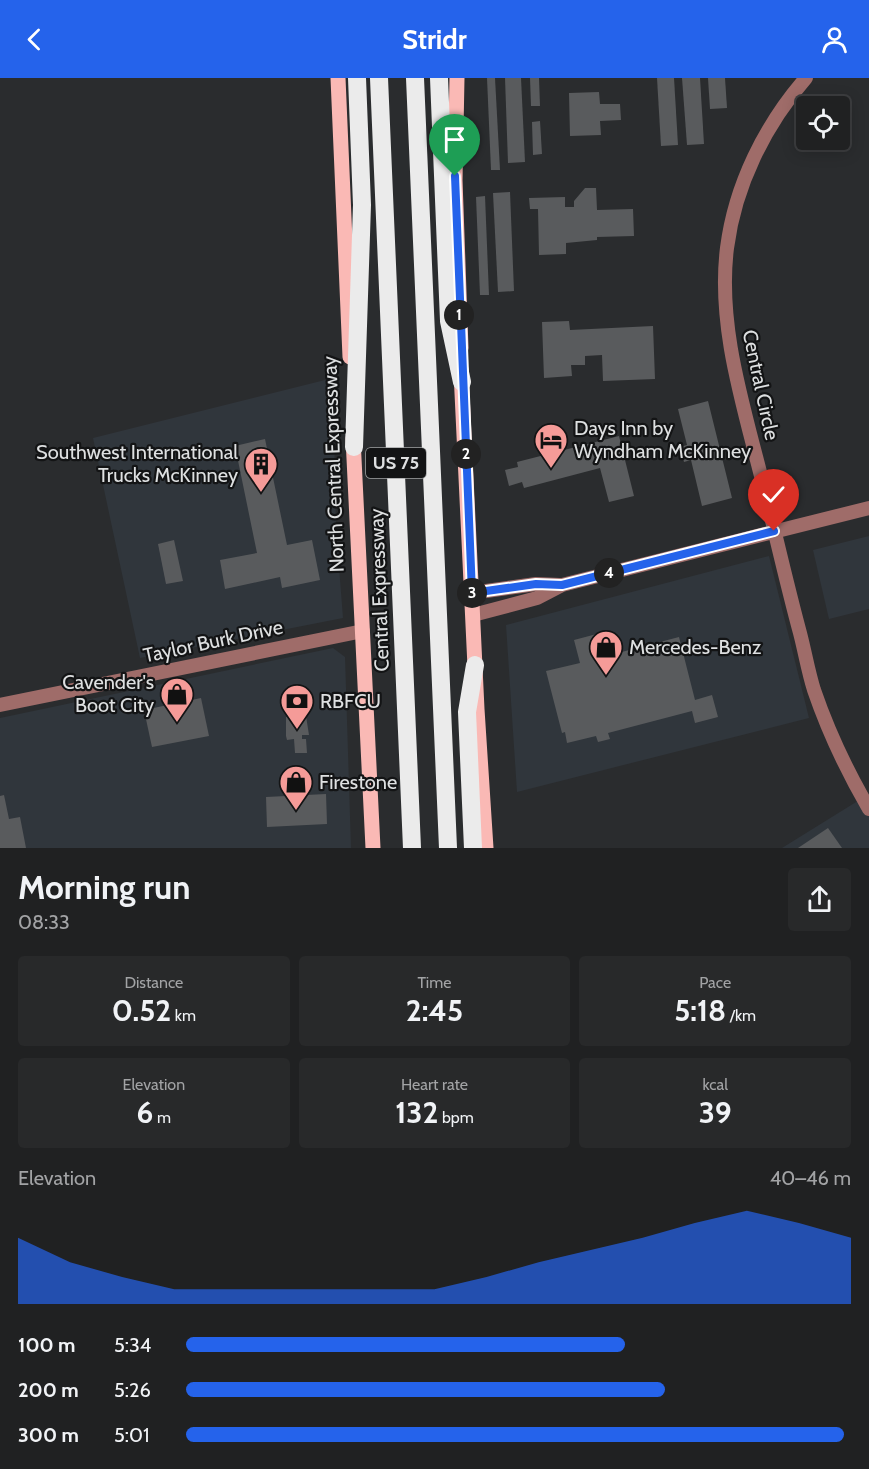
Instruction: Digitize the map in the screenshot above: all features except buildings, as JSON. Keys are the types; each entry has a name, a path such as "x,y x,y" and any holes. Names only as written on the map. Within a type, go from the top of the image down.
{"highway":[{"path":"354,447 362,205 357,78"},
{"name":"Central Expressway","path":"379,78 412,848"},
{"name":"US 75","path":"415,78 448,848"},
{"path":"440,78 449,321 462,382"},
{"path":"473,848 467,711 475,665"}],"main road":[{"name":"North Central Expressway","path":"338,78 373,848"},
{"path":"457,78 455,180 462,382 486,848"}],"street":[{"name":"Central Circle","path":"806,78 777,115 750,166 735,209 727,249 725,300 731,345 774,531 814,689 838,749 869,809"},
{"path":"473,615 537,598 562,585 869,508"},
{"path":"472,593 536,584 562,585"},
{"name":"Taylor Burk Drive","path":"0,705 363,631"}],"shaded area":[{"path":"333,378 336,528 343,618 140,658 93,438"},
{"path":"869,536 869,609 829,619 813,550"},
{"path":"769,556 809,718 517,792 506,625"},
{"path":"333,648 345,657 351,848 0,848 0,718"},
{"path":"869,794 869,848 782,848"}],"place":[{"name":"Days Inn by Wyndham McKinney","path":"551,469"},
{"name":"Southwest International Trucks McKinney","path":"261,493"},
{"name":"Mercedes-Benz","path":"606,676"},
{"name":"Cavender's Boot City","path":"177,723"},
{"name":"RBFCU","path":"297,730"},
{"name":"Firestone","path":"296,811"}],"route":[{"path":"455,176 472,593 536,584 562,585 774,531"}]}
